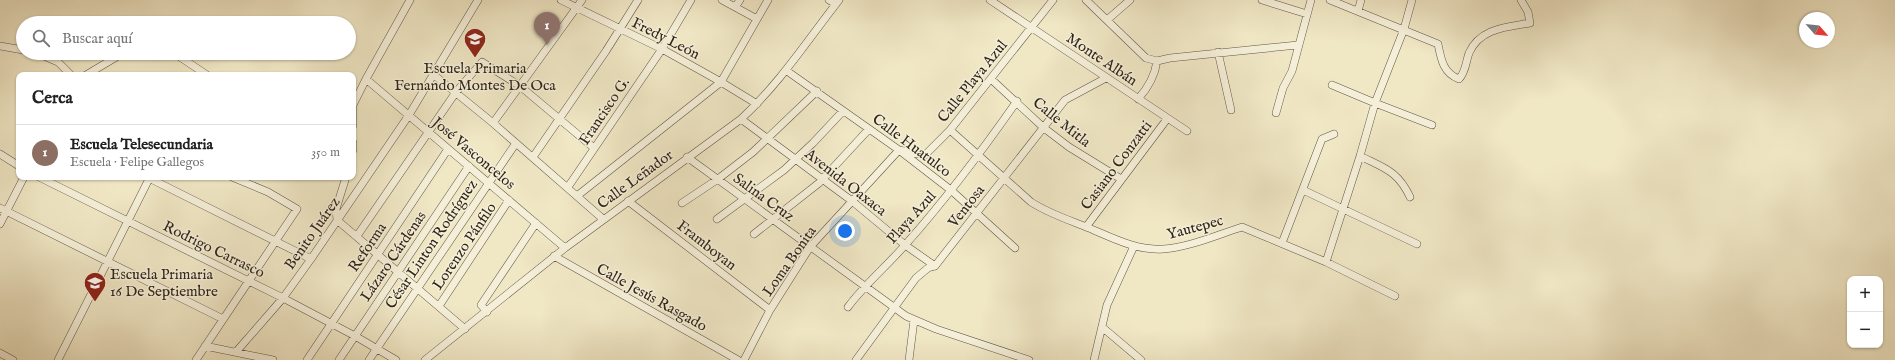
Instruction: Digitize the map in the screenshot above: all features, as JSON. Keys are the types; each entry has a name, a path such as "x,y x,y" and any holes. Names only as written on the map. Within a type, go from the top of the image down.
{"street":[{"path":"356,99 410,0"},
{"name":"Benito Juárez","path":"236,352 283,298 338,220 409,115 478,0"},
{"name":"Fredy León","path":"561,0 620,30 662,49 757,104"},
{"path":"493,123 582,0"},
{"path":"533,157 620,30 638,0"},
{"name":"Francisco G.","path":"568,188 662,49 691,0"},
{"path":"722,0 757,19"},
{"path":"735,7 740,0"},
{"path":"577,196 721,82 768,0"},
{"path":"829,0 838,2"},
{"name":"Monte Albán","path":"990,0 1187,131"},
{"name":"Calle Playa Azul","path":"899,150 925,155 950,130 1052,0"},
{"path":"1086,0 1146,58 1157,61 1218,52 1298,45"},
{"path":"1107,20 1130,0"},
{"path":"1264,0 1307,14"},
{"path":"1276,112 1283,88 1292,71 1298,45 1312,0"},
{"path":"1330,0 1358,10 1438,44 1442,65 1453,77 1460,79 1463,76 1470,52 1479,38 1498,28 1530,23 1528,12 1521,0"},
{"path":"1358,10 1361,0"},
{"path":"1326,262 1375,104 1404,29 1412,0"},
{"name":"Calle Leñador","path":"425,360 465,330 554,256 687,157 741,119 787,71 838,2"},
{"path":"0,46 16,49"},
{"path":"1218,52 1231,110"},
{"path":"53,60 58,62 68,72"},
{"path":"91,72 111,60"},
{"path":"184,60 202,72"},
{"path":"1138,99 1156,72 1157,61"},
{"path":"357,236 456,92 482,62 520,86 594,148"},
{"name":"Calle Huatulco","path":"787,71 899,150 952,191 1015,248"},
{"path":"434,75 533,157 603,219"},
{"name":"Ventosa","path":"856,360 921,272 935,266 1065,100 1106,78"},
{"name":"José Vasconcelos","path":"366,79 565,248"},
{"name":"Calle Mitla","path":"991,79 1017,101 1044,128 1069,148 1121,179"},
{"path":"1332,85 1375,104 1432,125"},
{"path":"682,203 718,179 769,139 817,91"},
{"name":"Playa Azul","path":"848,307 864,286 905,245 952,191 979,156 1017,101"},
{"path":"717,219 784,170 843,111"},
{"name":"Avenida Oaxaca","path":"741,119 823,179 905,245 935,266"},
{"name":"Casiano Conzatti","path":"1086,227 1167,119"},
{"path":"754,234 823,179 869,129"},
{"name":"Yautepec","path":"950,130 1031,202 1043,210 1112,239 1134,246 1162,249 1192,243 1242,226 1326,262 1395,296"},
{"path":"1282,243 1322,139 1334,134"},
{"name":"César Linton Rodríguez","path":"369,360 488,182 516,143"},
{"name":"Reforma","path":"307,360 448,149"},
{"name":"Loma Bonita","path":"744,360 770,310 810,247 899,150"},
{"path":"0,154 16,164"},
{"path":"1360,156 1395,174 1404,184 1410,197"},
{"name":"Salina Cruz","path":"687,157 894,308"},
{"name":"Lázaro Cárdenas","path":"338,360 469,166"},
{"path":"0,224 3,209 22,180"},
{"name":"Rodrigo Carrasco","path":"45,180 283,298 377,348 396,360"},
{"path":"58,360 148,180"},
{"path":"155,180 311,259"},
{"path":"196,360 297,209 268,192 239,180"},
{"path":"345,180 336,209 338,220 465,330"},
{"path":"1303,190 1417,244"},
{"name":"Lorenzo Pánfilo","path":"439,306 509,200"},
{"name":"Framboyan","path":"628,201 770,310"},
{"path":"3,209 222,319"},
{"path":"487,312 481,305 536,223"},
{"path":"1094,360 1107,305 1134,246"},
{"name":"Calle Jesús Rasgado","path":"554,256 738,360"},
{"path":"894,308 914,320 1029,360"},
{"path":"909,360 914,320"},
{"path":"1102,327 1141,360"},
{"path":"205,346 273,360"},
{"path":"0,353 13,360"}],"place":[{"name":"Escuela Telesecundaria","path":"547,45"},
{"name":"Escuela Primaria Fernando Montes De Oca","path":"475,58"},
{"name":"Escuela Primaria 16 De Septiembre","path":"95,302"}]}
